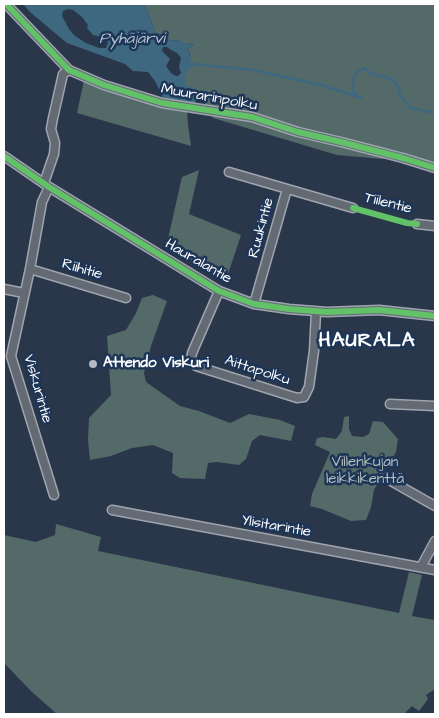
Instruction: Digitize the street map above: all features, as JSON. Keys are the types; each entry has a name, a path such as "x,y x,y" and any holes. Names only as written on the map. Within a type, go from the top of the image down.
{"street":[{"name":"Muurarinpolku","path":"6,4 69,70 104,85 162,103 252,117 298,132 403,158 435,168"},
{"name":"Viskurintie","path":"54,495 11,356 54,154 55,143 51,129 53,118 63,74 69,70"},
{"name":"Hauralantie","path":"4,156 46,185 219,292 254,304 316,312 379,310 435,316"},
{"name":"Tiilentie","path":"229,172 353,208"},
{"name":"Ruukintie","path":"254,304 287,189"},
{"name":"Tiilentie","path":"417,224 435,226"},
{"name":"Riihitie","path":"30,269 126,298"},
{"path":"4,289 24,293"},
{"name":"Aittapolku","path":"219,292 192,353 191,360 196,366 297,398 304,397 309,387 314,351 316,312"},
{"path":"390,404 435,406"},
{"path":"384,477 435,506"},
{"name":"Ylisitarintie","path":"112,510 435,570"},
{"path":"421,567 435,541"}],"green space":[{"path":"144,4 435,4 435,164 387,150 383,159 337,155 213,118 200,94 185,85 185,75 190,55 188,49 194,45 191,43 184,45 181,41 170,40 155,32"},
{"path":"84,80 158,107 187,111 191,146 77,113"},
{"path":"199,170 189,214 241,235 226,280 194,262 167,243 182,177"},
{"path":"153,295 167,301 151,346 144,373 146,382 180,406 230,423 249,414 280,420 295,426 291,441 260,435 252,441 246,459 239,465 217,462 208,463 205,479 180,478 172,473 173,453 153,445 132,448 111,456 90,460 88,440 89,418 111,395 107,336 126,330 142,298"},
{"name":"Villenkujan leikkikenttä","path":"349,416 349,429 352,436 363,437 369,434 373,421 383,422 398,439 396,452 374,490 366,520 351,521 310,506 312,494 330,452 315,445 317,438 336,439 342,431 344,417"},
{"path":"56,524 101,537 98,551 399,613 409,572 422,575 412,616 435,620 435,689 426,695 428,699 419,711 412,706 404,714 57,714 4,663 4,535 36,542 55,535"}],"water":[{"name":"Pyhäjärvi","path":"23,4 144,4 155,32 170,40 182,41 184,45 195,44 188,49 192,64 185,75 185,85 193,87 200,94 195,103 163,98 155,81 148,72 133,71 125,64 67,43","holes":["73,10 82,17 93,35 106,38 108,43 106,48 99,48 86,43 75,36 62,16 63,11","163,47 167,47 177,53 181,58 179,67 181,73 178,76 171,73 166,66 170,59 162,51"]}],"waterway":[{"path":"192,64 253,70 321,85 361,98 353,92 353,80 357,72 365,68 370,73 394,80 400,95 410,108 435,113"}],"cycle path":[{"path":"6,4 69,70 104,85 162,103 252,117 298,132 403,158 435,168"},
{"path":"4,156 49,187 219,291 254,304 327,312 379,310 435,316"},
{"path":"353,208 417,224"}],"place":[{"name":"Attendo Viskuri","path":"93,364"}],"district":[{"name":"HAURALA","path":"367,342"}]}
